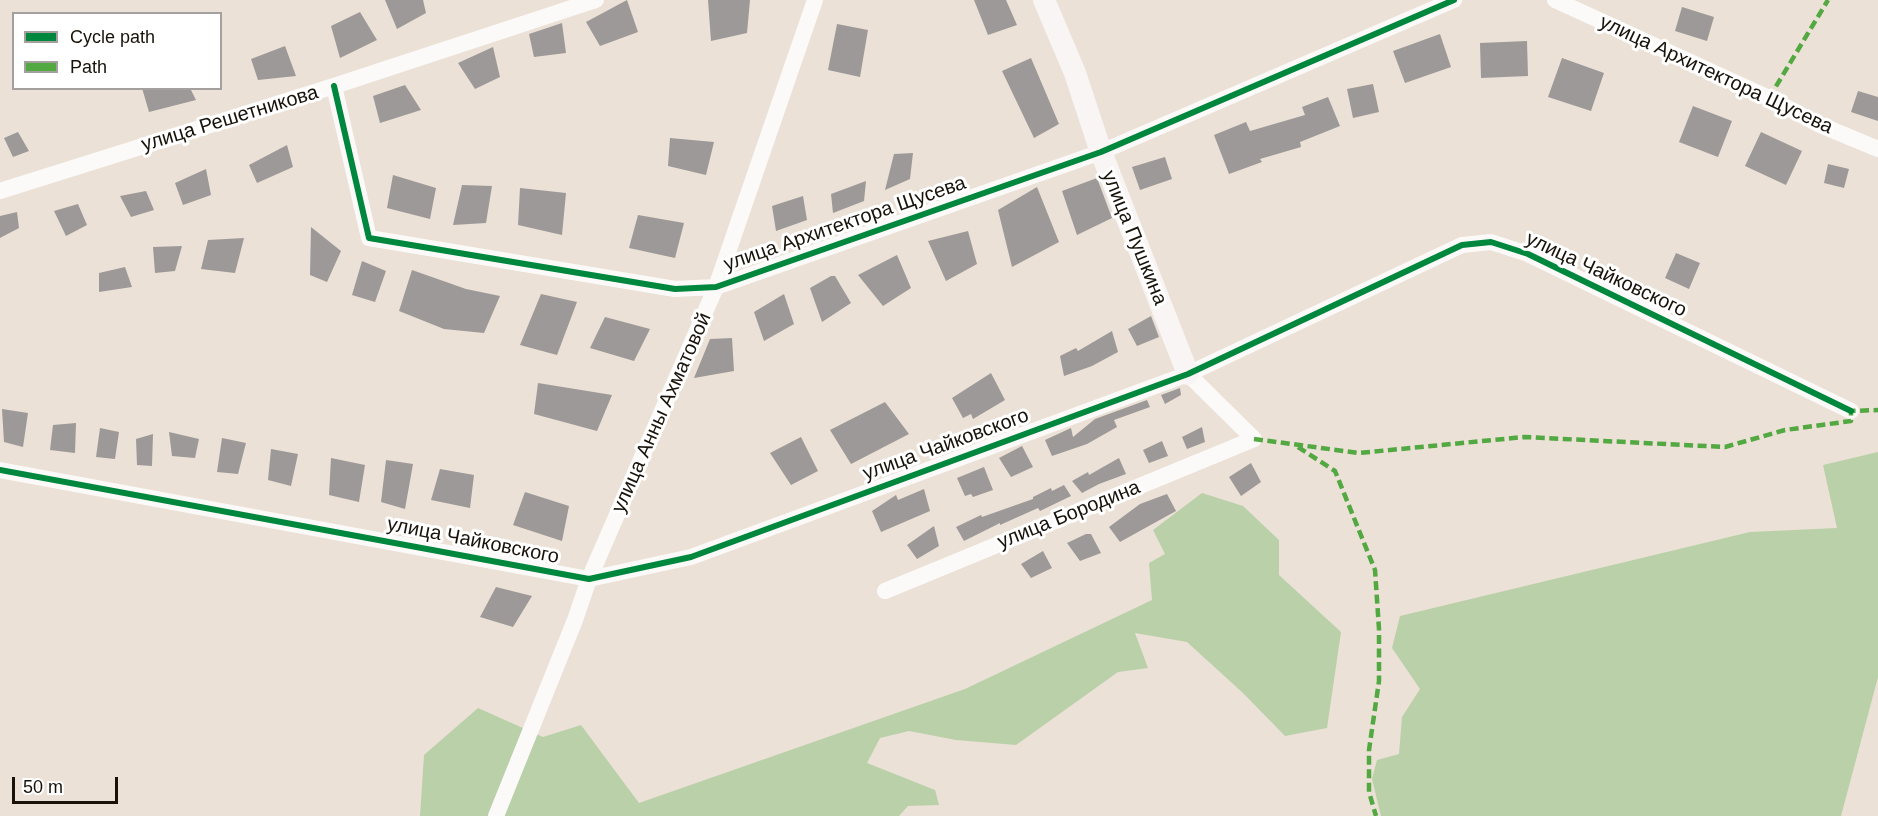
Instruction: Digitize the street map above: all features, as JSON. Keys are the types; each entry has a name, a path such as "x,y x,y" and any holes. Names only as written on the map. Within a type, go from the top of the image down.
{"street":[{"name":"улица Решетникова","path":"0,192 596,0"},
{"name":"улица Анны Ахматовой","path":"496,816 575,620 589,579 716,287 815,0"},
{"name":"улица Пушкина","path":"1044,0 1076,73 1101,152 1188,374"},
{"name":"улица Архитектора Щусева","path":"334,86 369,238 675,289 716,287 1101,152 1454,0"},
{"name":"улица Архитектора Щусева","path":"1555,0 1768,98 1818,124 1878,149"},
{"name":"улица Чайковского","path":"0,470 589,579 691,557 1188,374 1462,245 1491,242 1528,254 1851,411"},
{"name":"улица Бородина","path":"885,591 1254,439 1188,374"}],"green space":[{"path":"1878,452 1878,677 1841,816 1381,816 1372,779 1377,760 1399,754 1402,717 1420,689 1392,648 1400,616 1750,532 1837,528 1823,465"},
{"path":"1202,493 1243,506 1279,540 1279,575 1341,632 1327,728 1285,736 1243,693 1187,642 1135,633 1148,668 1118,672 1016,745 956,740 909,731 880,738 867,763 935,790 939,805 908,806 899,816 420,816 424,755 478,708 543,737 581,725 639,803 965,689 1152,600 1149,563 1165,554 1153,530"}],"building":[{"path":"385,0 423,0 426,13 397,29"},
{"path":"627,0 638,32 600,46 586,22"},
{"path":"708,0 750,0 747,33 711,41"},
{"path":"974,0 1006,0 1017,25 988,35"},
{"path":"1682,7 1714,17 1707,41 1675,31"},
{"path":"360,12 377,40 340,58 331,26"},
{"path":"562,23 566,53 534,57 529,34"},
{"path":"837,24 868,30 860,77 828,70"},
{"path":"1440,34 1451,67 1405,83 1393,51"},
{"path":"1527,41 1528,76 1481,78 1480,43"},
{"path":"285,46 296,76 258,80 251,59"},
{"path":"493,47 500,77 475,89 458,63"},
{"path":"1031,58 1059,124 1034,138 1002,71"},
{"path":"1562,58 1604,73 1591,111 1548,97"},
{"path":"1373,84 1379,112 1353,118 1347,89"},
{"path":"405,85 421,110 380,123 373,96"},
{"path":"143,90 191,90 196,100 149,112"},
{"path":"1858,91 1878,97 1878,121 1851,112"},
{"path":"1328,97 1340,126 1300,142 1301,147 1260,159 1262,162 1229,174 1214,135 1246,122 1250,131 1305,115 1302,107"},
{"path":"1693,106 1732,121 1718,157 1679,142"},
{"path":"18,132 29,151 13,157 4,138"},
{"path":"1761,132 1802,151 1786,185 1745,166"},
{"path":"670,138 714,142 706,175 668,166"},
{"path":"287,145 293,167 257,183 249,165"},
{"path":"913,153 910,179 885,190 894,154"},
{"path":"1165,157 1172,179 1140,190 1132,167"},
{"path":"1828,164 1849,169 1844,188 1824,183"},
{"path":"206,169 211,195 183,205 175,183"},
{"path":"393,175 436,188 430,219 387,208"},
{"path":"1097,178 1112,218 1077,235 1062,191"},
{"path":"866,181 864,201 833,213 831,194"},
{"path":"462,185 492,186 486,223 453,225"},
{"path":"1037,187 1059,242 1012,267 998,210"},
{"path":"520,188 566,193 562,235 518,225"},
{"path":"146,191 154,210 131,217 120,196"},
{"path":"803,196 807,220 776,231 772,206"},
{"path":"78,204 87,225 66,236 54,211"},
{"path":"17,212 19,228 0,238 0,216"},
{"path":"638,215 684,223 675,258 629,248"},
{"path":"311,227 341,251 327,282 310,275"},
{"path":"968,231 977,264 946,281 928,241"},
{"path":"244,238 235,273 201,269 208,240"},
{"path":"182,246 175,271 155,273 153,247"},
{"path":"1676,253 1700,263 1689,289 1665,278"},
{"path":"897,255 911,288 883,306 858,275"},
{"path":"362,261 386,271 375,302 352,295"},
{"path":"125,267 132,287 99,292 99,273"},
{"path":"412,270 466,289 500,296 484,333 444,329 399,311"},
{"path":"835,276 851,303 822,322 810,288"},
{"path":"541,294 577,302 557,355 520,345"},
{"path":"784,294 794,324 764,341 754,312"},
{"path":"1151,316 1159,337 1137,346 1128,329"},
{"path":"605,317 650,329 634,361 590,348"},
{"path":"1112,331 1118,352 1092,366 1064,376 1060,356 1076,348 1078,351"},
{"path":"732,338 734,371 694,378 710,339"},
{"path":"991,373 1005,400 973,419 971,414 963,418 952,398"},
{"path":"538,383 612,395 597,431 534,414"},
{"path":"1180,388 1181,395 1165,404 1161,395"},
{"path":"1147,400 1150,407 1114,420 1117,427 1087,444 1052,456 1045,440 1071,428 1073,437 1095,419"},
{"path":"885,402 909,434 851,464 830,430"},
{"path":"2,409 28,413 23,447 4,442"},
{"path":"76,423 75,453 50,450 53,425"},
{"path":"1202,427 1205,442 1187,449 1182,437"},
{"path":"100,428 119,432 115,459 96,457"},
{"path":"169,432 199,439 195,458 172,456"},
{"path":"153,434 152,466 137,465 136,439"},
{"path":"801,437 818,471 791,485 770,453"},
{"path":"222,438 246,443 238,474 217,472"},
{"path":"1162,441 1168,456 1149,463 1143,450"},
{"path":"1022,446 1033,467 1011,477 999,458"},
{"path":"271,449 298,454 291,486 268,480"},
{"path":"331,458 365,465 359,502 329,495"},
{"path":"1119,458 1126,474 1082,493 1072,481 1088,472 1089,475"},
{"path":"386,460 413,464 405,509 381,502"},
{"path":"1251,463 1261,482 1241,496 1229,477"},
{"path":"984,467 993,490 973,497 971,494 965,496 957,478"},
{"path":"440,469 474,475 470,508 431,500"},
{"path":"1064,485 1071,496 1040,511 1038,508 1000,525 1000,523 964,541 956,527 981,515 982,517 1033,499 1051,488 1052,491"},
{"path":"924,489 930,511 881,532 872,511 896,495 898,500"},
{"path":"525,492 569,506 562,541 513,525"},
{"path":"1167,494 1176,511 1120,542 1109,527 1140,504"},
{"path":"934,526 939,546 917,559 907,545"},
{"path":"1091,534 1101,553 1080,561 1067,543"},
{"path":"1043,551 1052,568 1031,578 1021,564"},
{"path":"496,587 532,596 513,627 480,617"}],"marked path":[{"path":"1769,98 1828,0"},
{"path":"1254,439 1359,453 1524,437 1725,447 1785,430 1851,421 1851,411 1878,410"},
{"path":"1298,447 1335,471 1375,570 1379,629 1379,681 1369,750 1369,792 1376,816"}],"cycle path":[{"path":"334,86 369,238 675,289 716,287 1101,152 1454,0"},
{"path":"0,470 589,579 691,557 1188,374 1462,245 1491,242 1528,254 1851,411"}]}
